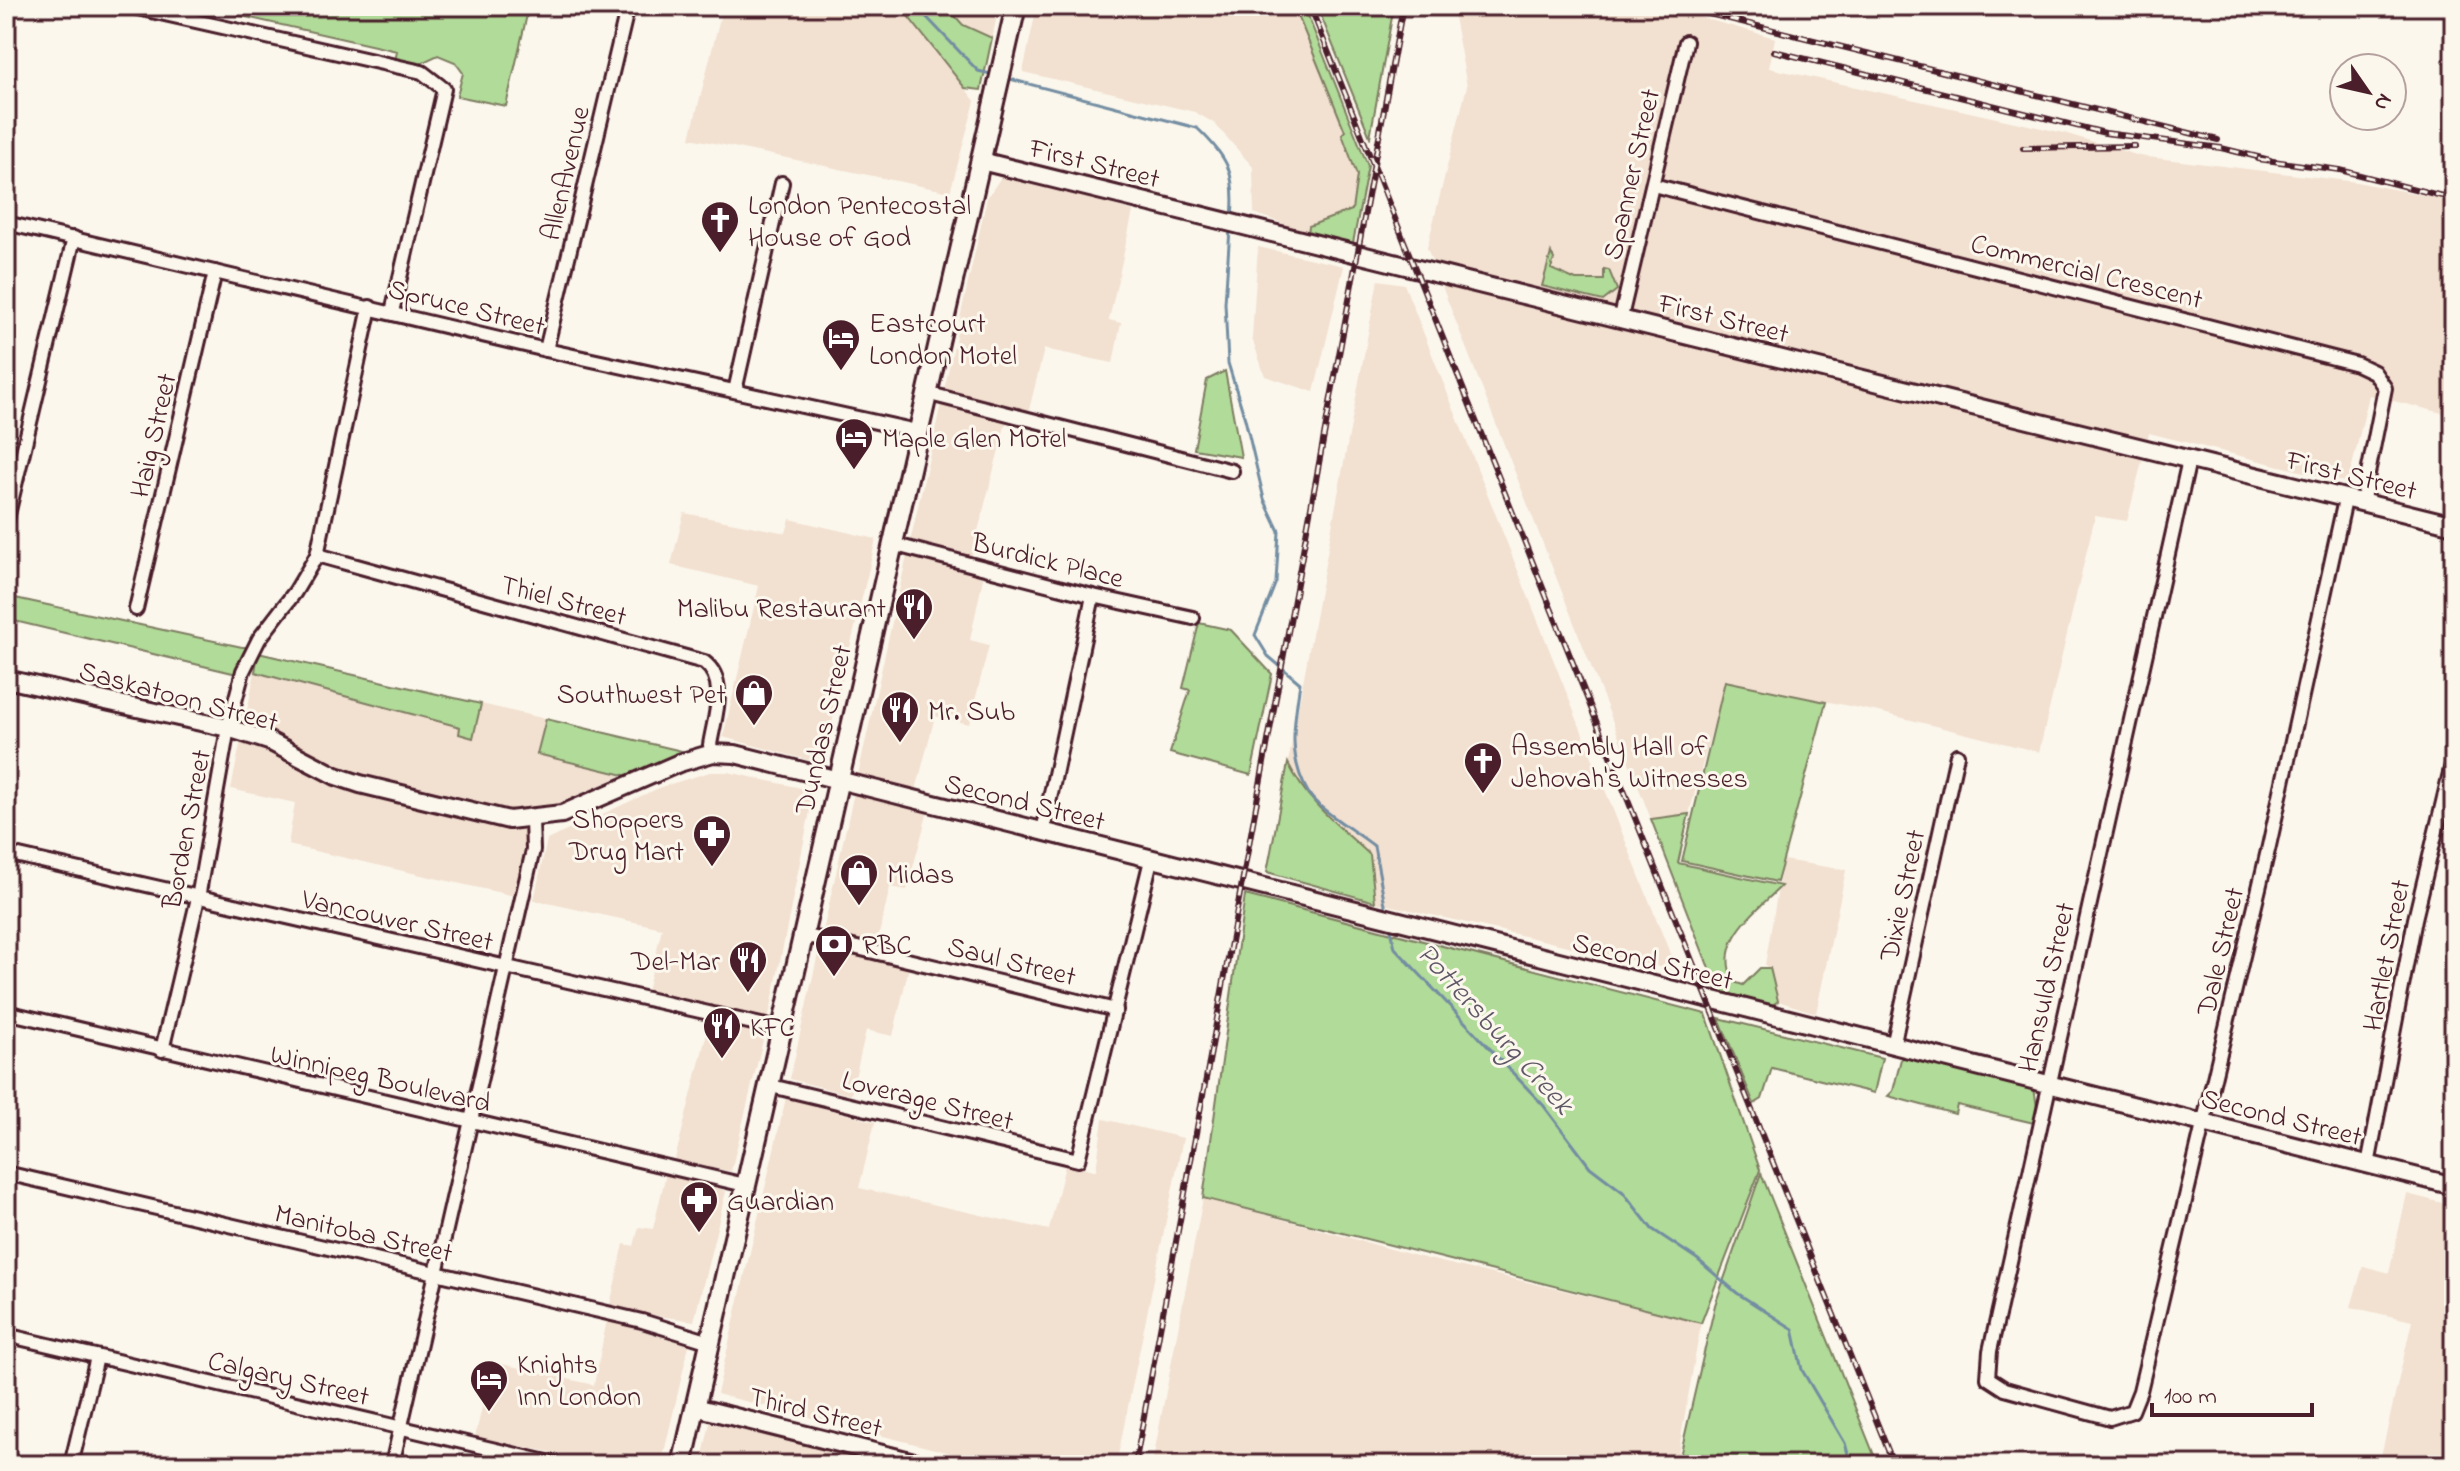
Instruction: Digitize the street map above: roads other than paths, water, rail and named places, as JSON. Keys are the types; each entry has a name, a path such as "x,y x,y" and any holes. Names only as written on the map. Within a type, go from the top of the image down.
{"main road":[{"name":"Dundas Street","path":"682,1465 779,1029 840,782 917,431 1016,6"}],"street":[{"path":"129,6 422,72 444,89 392,312"},
{"name":"AllenAvenue","path":"546,350 628,6"},
{"name":"Spanner Street","path":"1621,317 1686,42"},
{"name":"First Street","path":"981,161 2454,525"},
{"path":"735,391 782,183"},
{"name":"Commercial Crescent","path":"1653,185 2357,364 2374,372 2385,388 2362,504"},
{"name":"Spruce Street","path":"6,223 546,350 917,431"},
{"path":"6,523 74,238"},
{"name":"Haig Street","path":"136,609 215,272"},
{"name":"Borden Street","path":"162,1050 198,898 228,728 243,671 259,639 295,592 317,555 370,307"},
{"path":"926,393 1232,471"},
{"name":"Hansuld Street","path":"2132,1411 2110,1418 2005,1389 1988,1378 1990,1351 2047,1086 2189,460"},
{"name":"Dale Street","path":"2132,1411 2140,1391 2204,1123 2345,500"},
{"name":"Burdick Place","path":"892,544 1093,596 1193,618"},
{"name":"Thiel Street","path":"317,555 704,662 716,671 719,683 710,745 713,753"},
{"path":"1043,831 1093,596"},
{"name":"Saskatoon Street","path":"6,679 228,728 269,741 336,776 360,784 509,820 532,820 562,814 679,763 713,753 735,754 840,782"},
{"name":"Dixie Street","path":"1893,1046 1957,755"},
{"name":"Hartlet Street","path":"2368,1165 2415,919 2454,756"},
{"name":"Second Street","path":"840,782 2454,1186"},
{"path":"392,1465 533,850 532,820"},
{"name":"Vancouver Street","path":"6,853 779,1029"},
{"path":"1116,1010 1151,860"},
{"name":"Saul Street","path":"803,935 1116,1010"},
{"name":"Loverage Street","path":"767,1085 1078,1160 1116,1010"},
{"name":"Winnipeg Boulevard","path":"6,1012 745,1185"},
{"name":"Manitoba Street","path":"6,1173 642,1321 710,1342"},
{"name":"Calgary Street","path":"6,1335 560,1465"},
{"path":"71,1465 97,1357"},
{"name":"Third Street","path":"695,1407 926,1465"}],"waterway":[{"name":"Pottersburg Creek","path":"916,6 978,71 995,75"},
{"name":"Pottersburg Creek","path":"1006,78 1197,128 1217,149 1228,168 1233,190 1232,218"},
{"name":"Pottersburg Creek","path":"1230,229 1225,303 1228,363 1264,499 1279,531 1276,582 1255,635 1268,656 1300,683 1294,739 1297,767 1314,800 1374,846 1386,910"},
{"name":"Pottersburg Creek","path":"1390,925 1395,948 1544,1106 1590,1167 1623,1192 1652,1229 1697,1259 1737,1293 1793,1329 1802,1370 1845,1443 1851,1465"},
{"path":"1852,1463 1884,1464"}],"railway":[{"path":"1310,6 1894,1465"},
{"path":"1135,1465 1403,6"},
{"path":"1677,6 2218,140"},
{"path":"1774,51 2105,133 2221,148 2270,160"},
{"path":"2023,148 2135,146"},
{"path":"2258,159 2340,170 2454,199"}],"place":[{"name":"London Pentecostal House of God","path":"720,254"},
{"name":"Eastcourt London Motel","path":"841,372"},
{"name":"Maple Glen Motel","path":"854,471"},
{"name":"Malibu Restaurant","path":"914,641"},
{"name":"Southwest Pet","path":"754,727"},
{"name":"Mr. Sub","path":"900,744"},
{"name":"Assembly Hall of Jehovah's Witnesses","path":"1483,795"},
{"name":"Shoppers Drug Mart","path":"712,868"},
{"name":"Midas","path":"859,907"},
{"name":"RBC","path":"834,978"},
{"name":"Del-Mar","path":"748,994"},
{"name":"KFC","path":"722,1060"},
{"name":"Guardian","path":"699,1234"},
{"name":"Knights Inn London","path":"489,1413"}]}
